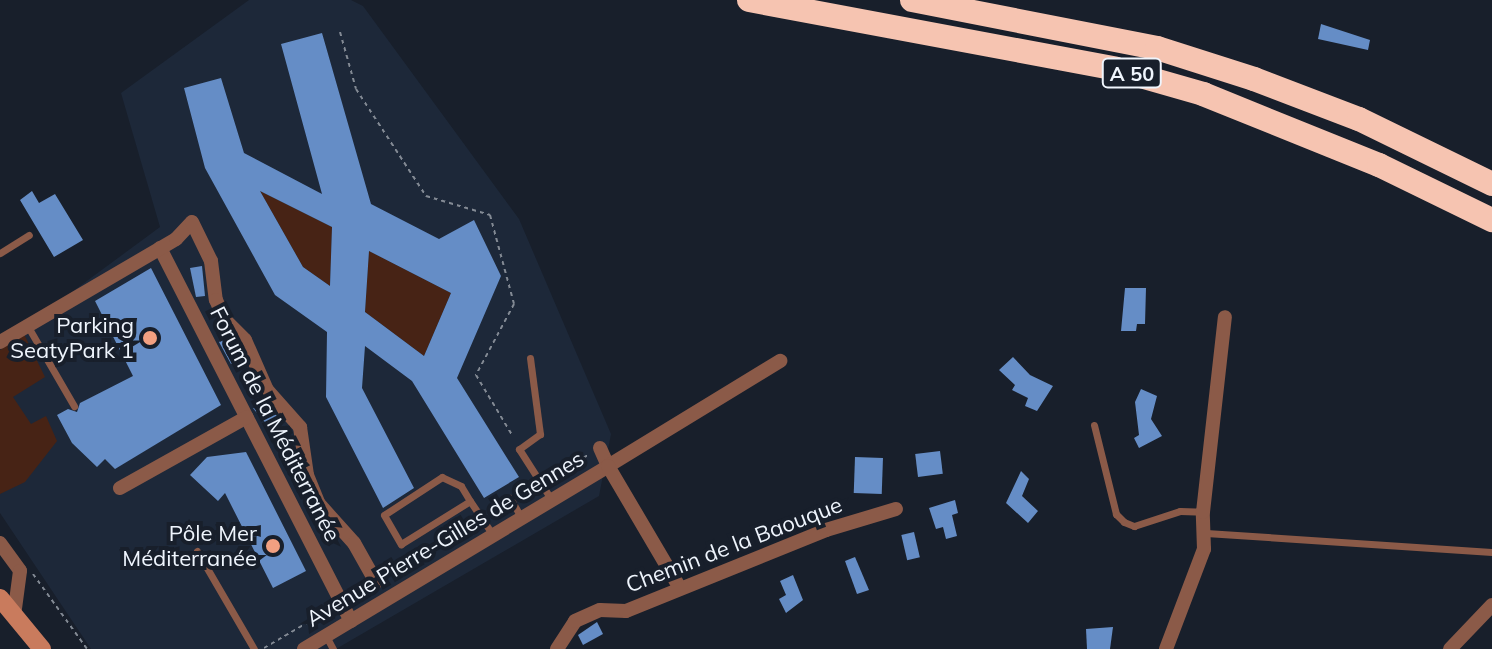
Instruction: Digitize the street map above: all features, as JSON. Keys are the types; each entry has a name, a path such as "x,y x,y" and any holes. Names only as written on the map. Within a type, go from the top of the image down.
{"highway":[{"name":"A 50","path":"749,0 1116,69 1174,86 1279,121 1492,220"},
{"name":"A 50","path":"912,0 1157,48 1254,79 1359,119 1492,184"}],"main road":[{"path":"0,598 42,648"}],"street":[{"name":"Forum de la Méditerranée","path":"351,621 160,248 176,239 192,222 211,261 216,300 225,320 245,340 267,390 300,427 307,475 319,504 354,543 376,582"},
{"path":"0,342 160,248"},
{"path":"1166,649 1204,549 1206,533 1203,512 1225,317"},
{"name":"Avenue Pierre-Gilles de Gennes","path":"304,649 329,642 351,621 780,361"},
{"path":"120,488 247,417"},
{"name":"Avenue Pierre-Gilles de Gennes","path":"600,448 608,466"},
{"path":"608,466 680,588"},
{"name":"Chemin de la Baouque","path":"557,649 575,621 600,610 626,611 826,530 896,509"},
{"path":"0,543 20,571 14,616"},
{"path":"1450,649 1492,605"}],"lane":[{"path":"0,253 29,235"},
{"path":"27,325 74,406"},
{"path":"530,358 540,434 519,449 551,499"},
{"path":"1094,425 1116,514 1124,522 1134,526 1180,511 1203,512"},
{"path":"470,501 401,544 384,515 442,477 461,486 493,535"},
{"path":"510,498 521,517"},
{"path":"1206,533 1492,552"},
{"path":"197,551 254,649"}],"path":[{"path":"340,32 356,89 426,196 490,215 514,304 476,375 512,435"},
{"path":"32,573 87,649"}],"shaded area":[{"path":"249,0 351,0 363,6 519,219 611,434 599,496 336,649 91,649 0,513 0,345 160,227 121,93"},
{"path":"260,191 332,227 330,286 303,267"},
{"path":"369,251 451,293 424,356 365,312"},
{"path":"24,334 45,377 13,397 31,424 46,416 57,441 25,482 0,494 0,350"}],"building":[{"path":"1321,24 1370,40 1368,50 1318,39"},
{"path":"322,33 371,204 439,239 474,220 501,276 457,378 519,477 484,498 412,381 365,346 362,388 414,488 383,508 326,397 327,332 275,295 205,168 184,88 221,78 244,153 322,194 281,44","holes":["260,191 332,227 330,286 303,267","369,251 451,293 424,356 365,312"]},
{"path":"32,191 39,203 55,194 83,240 54,257 20,200"},
{"path":"202,266 205,296 196,297 190,268"},
{"name":"Parking SeatyPark 1","path":"151,268 221,405 115,469 105,459 97,467 72,443 57,415 68,409 77,412 80,403 133,376 95,301"},
{"path":"1125,288 1146,288 1145,324 1137,324 1136,331 1121,331"},
{"path":"228,338 242,359 231,364 219,342"},
{"path":"1013,357 1030,375 1053,386 1037,411 1025,406 1028,398 1012,390 1015,385 999,370"},
{"path":"1141,389 1157,396 1151,419 1162,436 1139,448 1134,438 1139,435 1135,402"},
{"path":"263,400 283,423 273,431 253,409"},
{"path":"940,451 943,474 918,477 915,454"},
{"path":"246,452 306,571 273,588 225,493 218,501 190,475 207,457"},
{"path":"855,457 883,458 882,494 854,493"},
{"path":"1021,471 1029,479 1022,496 1038,511 1028,523 1006,503"},
{"path":"955,500 958,513 952,515 957,536 946,539 943,527 936,529 929,508"},
{"path":"914,532 920,557 907,560 901,535"},
{"path":"855,557 869,590 857,594 845,561"},
{"path":"793,575 803,600 786,613 779,599 786,595 780,581"},
{"path":"597,622 603,634 583,645 578,635"},
{"path":"1113,627 1110,649 1087,649 1086,629"}],"place":[{"name":"Parking SeatyPark 1","path":"150,338"},
{"name":"Pôle Mer Méditerranée","path":"273,546"}]}
